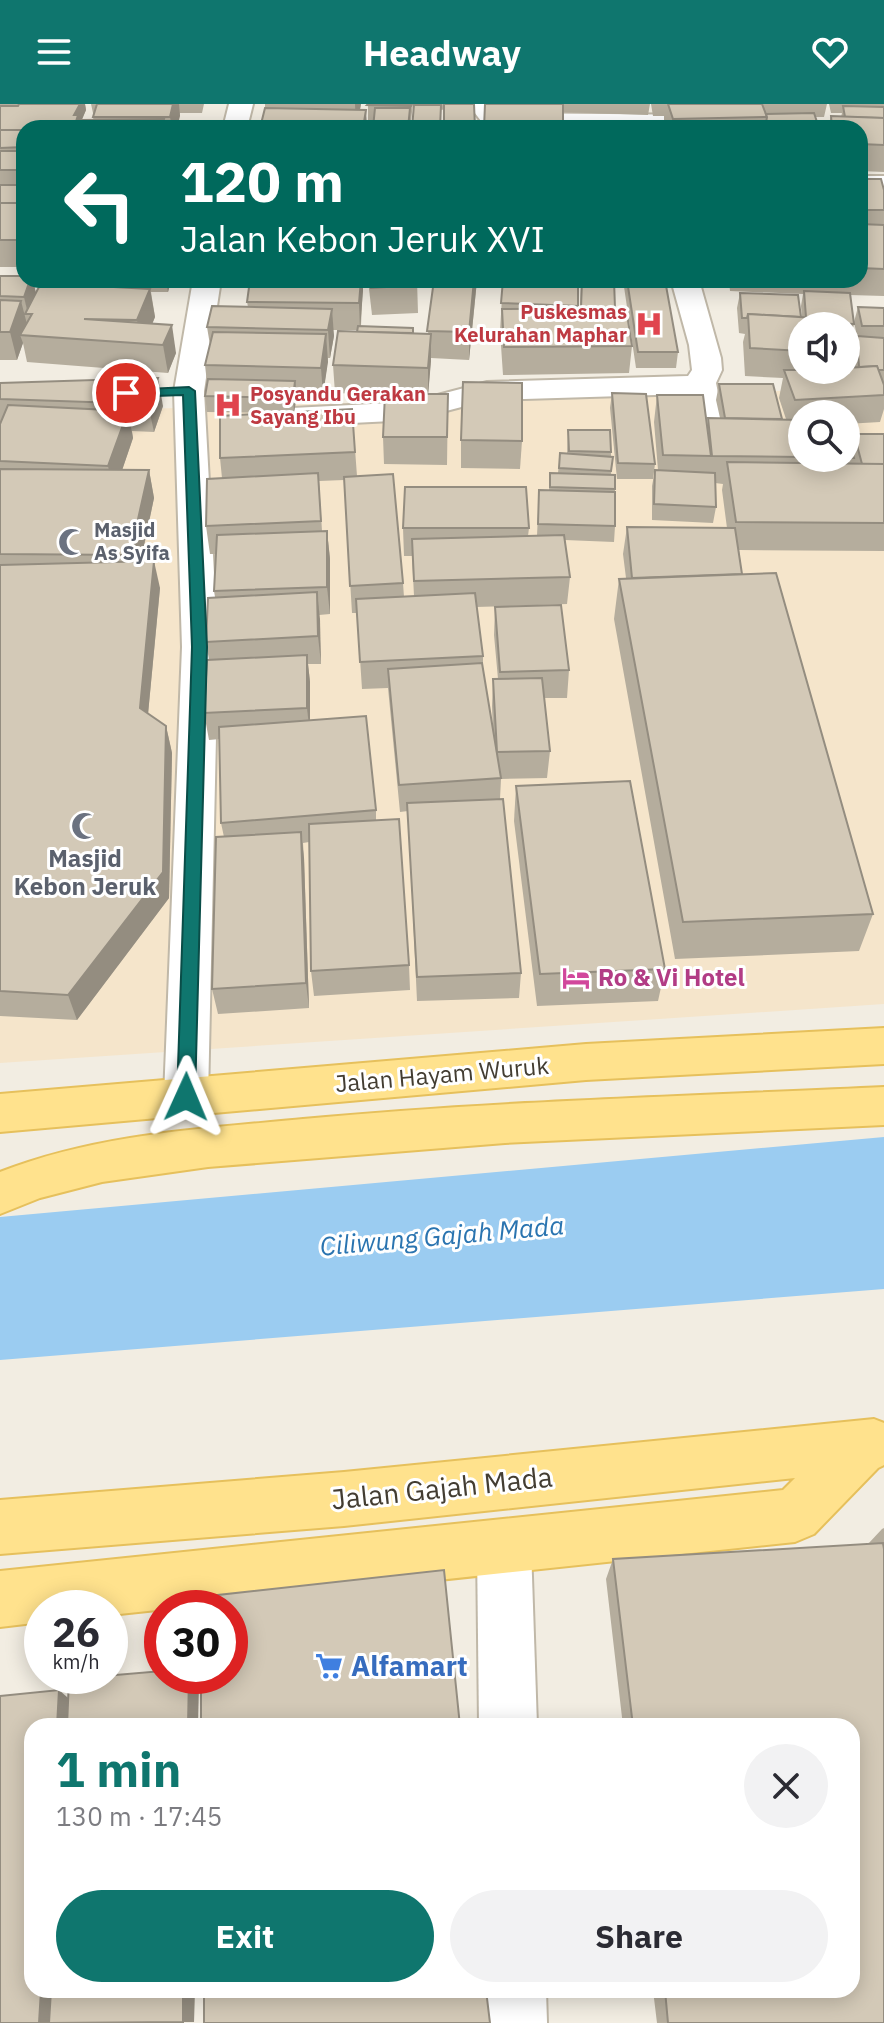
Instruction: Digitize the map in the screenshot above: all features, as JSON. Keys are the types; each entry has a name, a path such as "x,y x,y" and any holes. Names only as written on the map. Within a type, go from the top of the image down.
{"main road":[{"name":"Jalan Hayam Wuruk","path":"0,1113 571,1063 884,1046"},
{"path":"0,1129 682,1062 700,1056"},
{"name":"Jalan Hayam Wuruk","path":"0,1193 32,1179 122,1156 416,1129 884,1106"},
{"path":"0,1599 795,1515 874,1444"},
{"name":"Jalan Gajah Mada","path":"0,1527 344,1499 874,1444"}],"street":[{"path":"480,104 490,116 506,120"},
{"path":"726,120 734,118 734,104"},
{"path":"186,1097 200,647 189,406 206,288"},
{"path":"269,418 412,411 487,391 676,386 701,382 706,376 708,361 687,288"},
{"path":"701,382 710,432 732,444 788,442"},
{"path":"504,1547 508,1718"},
{"path":"514,1998 515,2023"}],"shaded area":[{"path":"884,388 884,1004 0,1063 0,413"}],"water":[{"name":"Ciliwung Gajah Mada","path":"884,1137 884,1289 0,1360 0,1217"}],"building":[{"path":"80,104 74,115 78,115 76,120 16,120 16,130 0,130 0,106"},
{"path":"97,104 173,104 170,117 93,117"},
{"path":"368,104 412,104 411,106"},
{"path":"444,104 474,104 475,120 444,120"},
{"path":"485,104 563,104 563,120 484,120"},
{"path":"668,104 762,104 767,117 673,119"},
{"path":"414,105 441,105 440,120 413,120"},
{"path":"843,106 884,107 884,118 845,117"},
{"path":"265,108 366,110 364,120 262,120"},
{"path":"375,108 410,108 409,120 374,120"},
{"path":"814,113 816,120 766,120 766,114"},
{"path":"831,116 884,118 884,145 868,144 868,120 831,120"},
{"path":"164,119 164,120 83,120"},
{"path":"0,130 16,130 16,147 0,148"},
{"path":"0,151 16,151 16,170 0,170"},
{"path":"868,179 881,179 884,210 868,210"},
{"path":"0,185 16,185 16,203 0,203"},
{"path":"0,203 16,203 16,240 0,240"},
{"path":"868,224 884,225 884,269 868,268"},
{"path":"0,276 16,276 16,288 27,288 24,297 0,296"},
{"path":"38,288 150,289 137,320 84,319 172,325 163,345 20,335 32,314 25,314"},
{"path":"249,288 360,288 359,303 247,302"},
{"path":"433,288 473,288 469,332 427,331"},
{"path":"502,288 578,288 578,306 501,303"},
{"path":"582,288 614,288 615,308 581,308"},
{"name":"Puskesmas Kelurahan Maphar","path":"628,288 666,288 678,352 638,352"},
{"path":"804,291 850,293 852,312 806,312"},
{"path":"740,293 798,295 800,312 788,312 788,316 748,314 747,318 742,318"},
{"path":"0,300 21,301 10,332 0,332"},
{"path":"212,306 332,309 328,330 207,327"},
{"path":"858,307 884,308 884,326 862,326"},
{"path":"626,308 632,346 504,347 502,309"},
{"path":"748,314 788,316 788,350 750,348"},
{"path":"358,326 413,328 413,333 357,332"},
{"path":"338,331 431,334 428,368 333,365"},
{"path":"213,332 326,334 321,368 205,365"},
{"path":"860,336 884,338 884,370 878,370 877,366 860,367"},
{"path":"877,366 884,395 795,400 789,384 860,384 860,367"},
{"path":"158,378 148,404 0,399 0,383"},
{"path":"208,379 295,381 293,398 205,396"},
{"path":"463,382 522,383 522,441 461,440"},
{"path":"719,384 773,384 782,419 725,418"},
{"path":"612,393 646,394 655,464 618,463"},
{"path":"385,394 448,394 447,437 383,437"},
{"path":"657,395 703,395 711,456 663,455"},
{"path":"8,405 128,411 108,466 0,461 0,424"},
{"path":"352,409 355,452 220,458 220,416"},
{"path":"708,418 788,420 788,457 712,456"},
{"path":"568,430 610,430 611,452 569,451"},
{"path":"860,434 884,434 884,464 862,464"},
{"path":"560,453 613,457 611,471 559,468"},
{"path":"727,462 788,463 788,472 860,472 860,464 884,464 884,523 736,522"},
{"name":"Masjid As Syifa","path":"0,469 149,470 130,555 0,554"},
{"path":"655,470 715,473 716,507 654,504"},
{"path":"318,473 321,521 206,526 207,479"},
{"path":"550,473 615,475 615,489 550,487"},
{"path":"393,474 403,583 350,586 344,477"},
{"path":"405,487 526,487 529,528 403,528"},
{"path":"539,490 615,492 615,526 538,524"},
{"path":"627,527 735,528 742,574 632,578"},
{"path":"327,531 327,587 214,591 217,535"},
{"path":"564,535 570,577 414,581 412,539"},
{"name":"Masjid Kebon Jeruk","path":"154,561 140,708 166,726 163,872 68,995 0,991 0,565"},
{"path":"776,573 873,914 683,922 619,579"},
{"path":"317,592 318,636 206,642 208,598"},
{"path":"475,593 483,656 360,662 356,599"},
{"path":"561,605 569,670 500,672 495,607"},
{"path":"307,655 307,708 204,713 207,660"},
{"path":"482,663 501,778 399,785 388,669"},
{"path":"542,678 550,751 497,752 493,679"},
{"path":"366,716 376,810 221,823 219,727"},
{"path":"630,781 665,969 540,974 516,786"},
{"path":"503,799 521,973 417,977 407,803"},
{"path":"399,819 409,965 311,971 309,824"},
{"path":"301,832 306,983 212,989 216,837"},
{"path":"883,1543 884,2023 668,2023 666,1998 860,1998 860,1718 632,1718 613,1559"},
{"path":"444,1570 459,1718 201,1718 201,1694 248,1694 248,1592"},
{"path":"144,1673 144,1694 189,1694 188,1718 67,1718 68,1694 128,1694 128,1674"},
{"path":"59,1694 57,1718 24,1718 24,1998 41,1998 39,2023 0,2023 0,1696"},
{"path":"51,1998 183,1998 183,2022 49,2023"},
{"path":"204,1998 487,1998 490,2023 204,2023"}],"place":[{"name":"Puskesmas Kelurahan Maphar","path":"649,324"},
{"name":"Posyandu Gerakan Sayang Ibu","path":"228,405"},
{"name":"Masjid As Syifa","path":"72,542"},
{"name":"Masjid Kebon Jeruk","path":"85,826"},
{"name":"Ro & Vi Hotel","path":"576,978"},
{"name":"Alfamart","path":"329,1666"}],"route":[{"path":"126,393 189,391 200,647 192,821 186,1097"}]}
